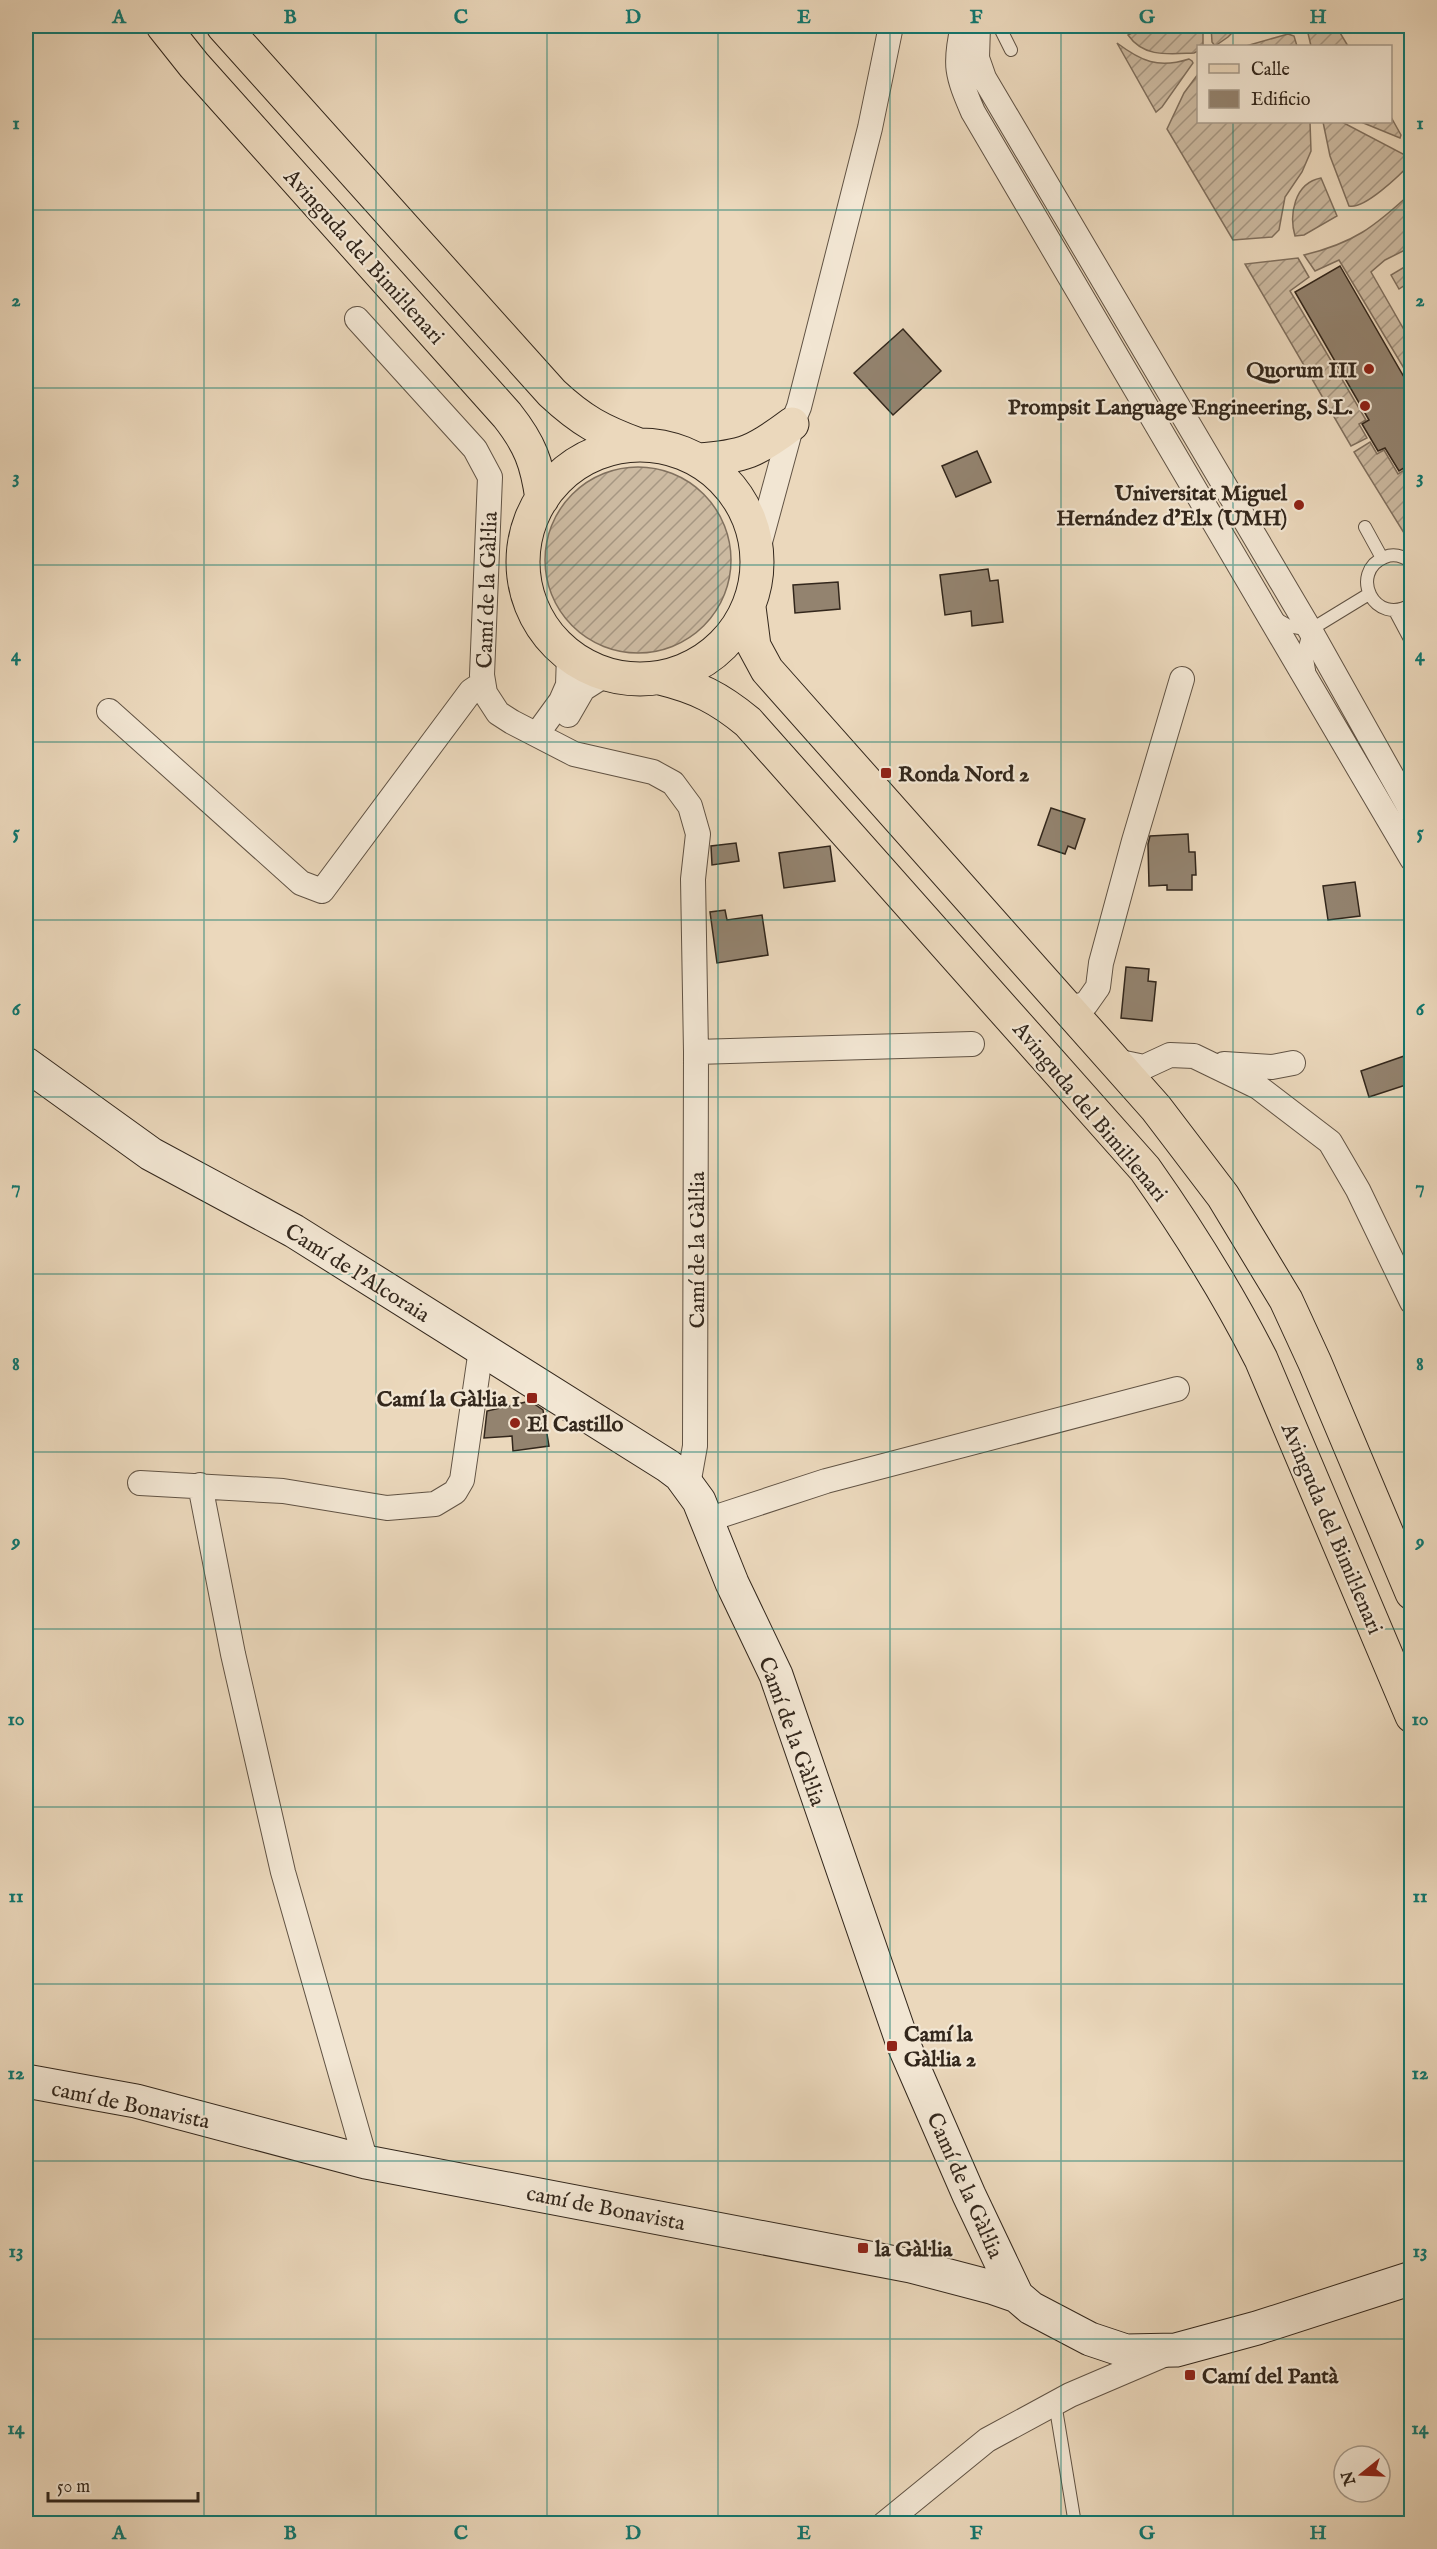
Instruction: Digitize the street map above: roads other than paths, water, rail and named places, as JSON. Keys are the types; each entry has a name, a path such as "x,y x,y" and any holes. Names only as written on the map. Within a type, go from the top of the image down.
{"main road":[{"name":"Avinguda del Bimil·lenari","path":"163,26 194,65 507,415 530,449 537,468 542,499"},
{"name":"Avinguda del Bimil·lenari","path":"223,26 552,393 579,418 601,431 639,445"},
{"path":"698,460 739,455 764,445 792,424"},
{"path":"639,445 665,448 698,460 725,482 741,503 753,531 757,553 756,582 749,608 735,631 721,647 700,664 660,678 622,678 604,675 569,655 544,629 534,611 526,588 523,566 525,540 532,517 556,481 587,458 609,449 639,445"},
{"name":"Avinguda del Bimil·lenari","path":"749,608 754,646 767,670 1115,1061 1198,1161 1253,1244 1286,1300 1412,1593"},
{"name":"Avinguda del Bimil·lenari","path":"660,678 689,685 713,696 748,722 1145,1168 1215,1274 1261,1359 1412,1716"}],"street":[{"path":"757,553 792,424 800,407 867,139 891,26"},
{"path":"963,26 957,58 959,80 973,111 1412,859"},
{"path":"978,26 977,58 984,78 1310,630 1412,812"},
{"name":"Camí de la Gàl·lia","path":"357,319 475,449 490,477 482,675 485,693 498,713 574,754 653,772 673,783 690,806 698,834 693,879 696,1052 695,1446 688,1485 699,1501 732,1583 776,1675 902,2041 969,2195 1017,2296"},
{"path":"544,738 568,685 569,655"},
{"path":"544,738 584,689 604,675"},
{"path":"1067,1008 1086,1004 1098,987 1101,963 1134,841 1182,680"},
{"path":"109,711 301,883 322,891 471,691 483,683"},
{"path":"696,1052 972,1044"},
{"path":"1115,1061 1144,1067 1170,1055 1194,1056 1258,1087 1330,1142 1358,1190 1412,1302"},
{"path":"1212,1064 1272,1067 1293,1063"},
{"name":"Camí de l'Alcoraia","path":"26,1064 151,1154 294,1231 668,1466 688,1485"},
{"path":"140,1483 283,1491 387,1508 435,1504 455,1492 462,1480 482,1349"},
{"path":"707,1520 826,1481 1177,1389"},
{"path":"200,1485 233,1654 283,1872 366,2162"},
{"name":"camí de Bonavista","path":"26,2081 136,2101 366,2162 911,2266 1017,2296 1031,2308 1090,2339 1126,2351 1176,2350"},
{"path":"884,2523 987,2440 1056,2403 1176,2350 1257,2328 1412,2278"}],"lane":[{"path":"999,26 1011,50"},
{"path":"1365,527 1382,558"},
{"path":"1412,562 1397,555 1382,558 1375,563 1367,578 1369,594 1380,606 1395,611 1412,604"},
{"path":"1268,614 1289,626 1310,630 1369,594"},
{"path":"1395,611 1412,643"},
{"path":"1310,630 1305,647 1316,696"},
{"path":"1056,2403 1075,2523"}],"place":[{"name":"Quorum III","path":"1369,369"},
{"name":"Prompsit Language Engineering, S.L.","path":"1365,406"},
{"name":"Universitat Miguel Hernández d'Elx (UMH)","path":"1299,505"},
{"name":"Ronda Nord 2","path":"886,773"},
{"name":"Camí la Gàl·lia 1","path":"532,1398"},
{"name":"El Castillo","path":"515,1423"},
{"name":"Camí la Gàl·lia 2","path":"892,2046"},
{"name":"la Gàl·lia","path":"863,2248"},
{"name":"Camí del Pantà","path":"1190,2375"}]}
